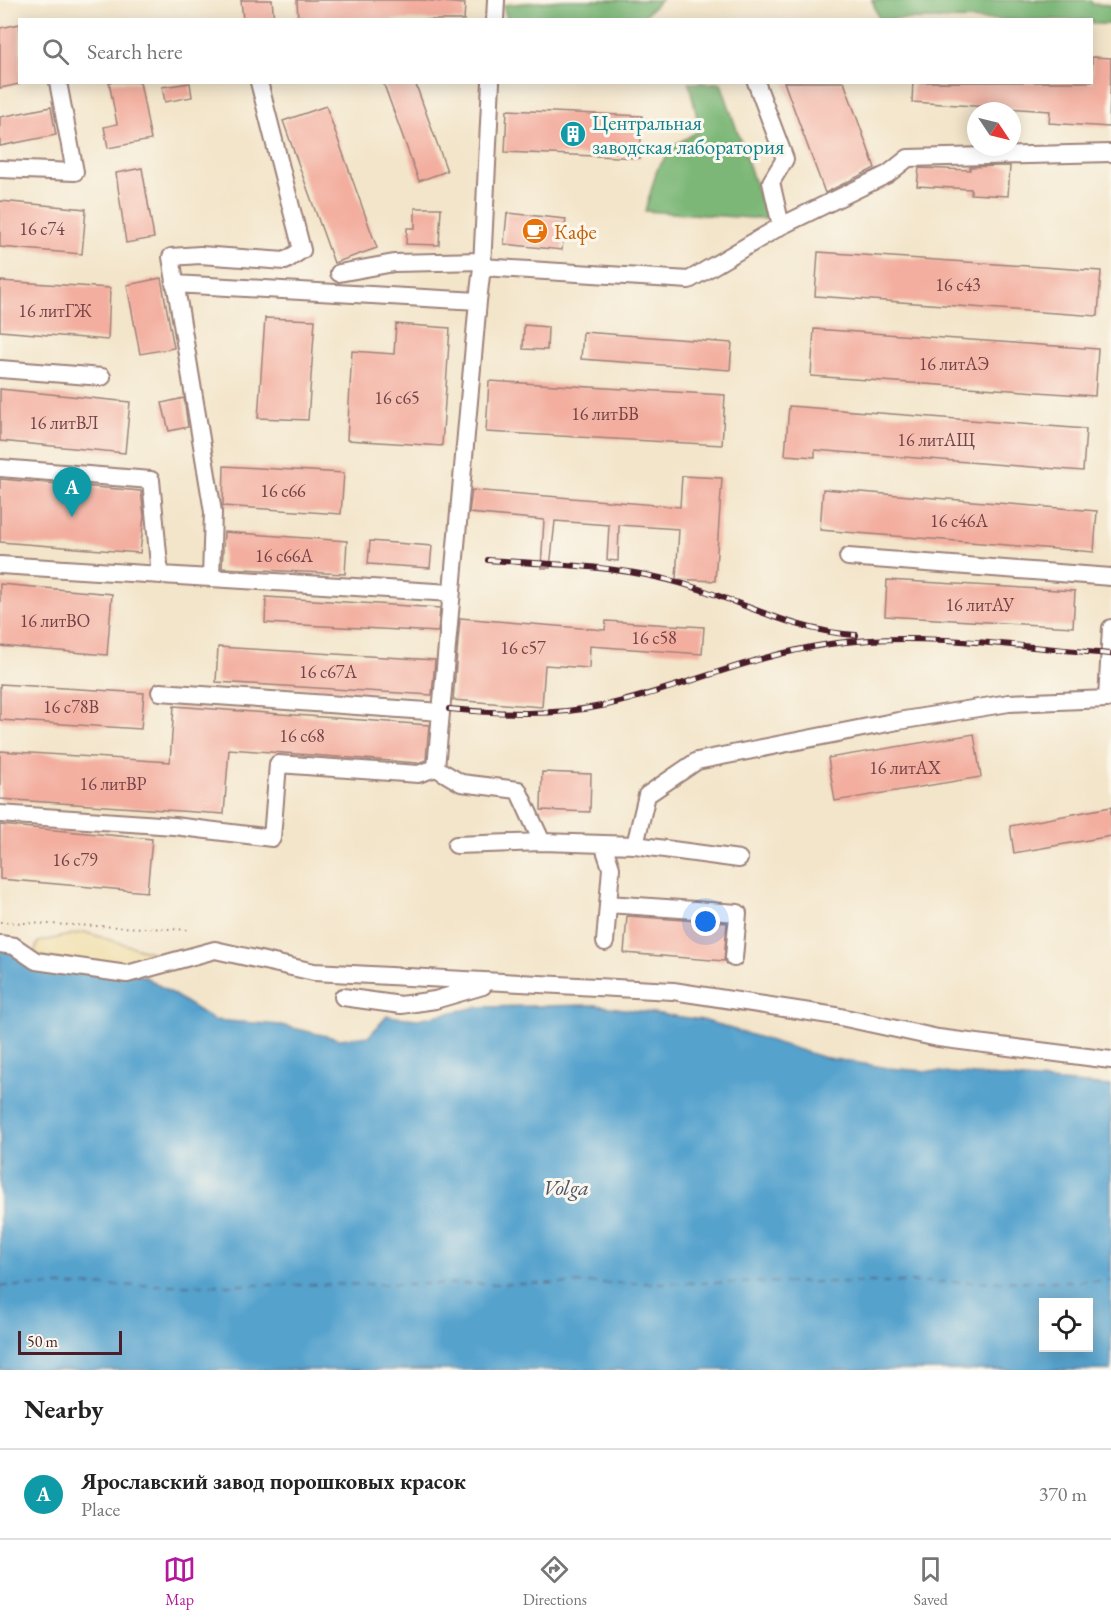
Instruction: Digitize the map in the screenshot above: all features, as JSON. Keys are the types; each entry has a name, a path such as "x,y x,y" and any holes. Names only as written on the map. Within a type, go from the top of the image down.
{"lane":[{"path":"495,18 496,0"},
{"path":"0,169 75,172 58,84"},
{"path":"212,578 213,512 171,257 200,255 285,261 302,250 260,84"},
{"path":"436,768 450,593 482,264 491,84"},
{"path":"757,84 785,159 771,183 781,226"},
{"path":"339,273 394,263 482,264 688,280 781,226 888,174 908,158 1111,153"},
{"path":"174,285 478,301"},
{"path":"0,369 102,377"},
{"path":"0,468 151,480 160,575"},
{"path":"848,557 1111,577"},
{"path":"0,565 450,593"},
{"path":"635,845 647,795 697,761 898,721 1009,703 1107,699 1111,628"},
{"path":"160,692 441,712"},
{"path":"0,813 174,826 272,838 278,764 418,774 436,768 461,783 518,790 542,842"},
{"path":"456,844 542,842 635,845 740,859"},
{"path":"603,844 611,868 605,942"},
{"path":"608,904 738,913 735,958"},
{"path":"0,944 14,946 36,961 127,974 215,950 314,972 673,991 837,1016 938,1038 1111,1060"},
{"path":"343,998 401,1005 435,1000 495,982"}],"path":[{"path":"0,922 191,930"}],"green space":[{"path":"563,0 661,0 644,18 507,18 503,5"},
{"path":"872,0 1091,0 1092,4 1111,5 1111,24 1093,24 1093,18 879,18"},
{"path":"689,84 721,84 767,219 645,211 657,170 673,146 700,130"}],"sand":[{"path":"84,932 157,954 121,971 33,957 38,942"}],"water":[{"name":"Volga","path":"0,949 144,976 214,1020 281,1025 339,1039 369,1036 387,1016 418,1019 478,1007 596,1005 703,1020 822,1057 888,1068 1111,1086 1111,1370 0,1370"}],"building":[{"path":"241,0 272,0 274,18 243,18"},
{"path":"297,0 422,0 465,4 464,18 298,18"},
{"path":"18,24 18,84 20,84 0,88 0,28"},
{"path":"1093,57 1111,58 1109,127 1049,123 1050,111 1021,109 1021,102 967,102 967,106 912,102 913,84 1093,84"},
{"path":"109,84 140,84 151,140 108,148 104,127 117,124"},
{"path":"190,84 192,97 165,102 162,87"},
{"path":"384,84 416,84 447,171 419,181"},
{"path":"785,84 845,84 875,168 825,193"},
{"path":"326,106 377,248 334,263 283,121"},
{"path":"51,107 56,135 0,146 0,117"},
{"name":"Центральная заводская лаборатория","path":"507,110 642,116 640,158 505,152"},
{"path":"1010,166 1008,196 971,194 971,189 917,186 919,168 970,170 970,167"},
{"path":"142,168 154,238 126,243 116,173"},
{"path":"0,201 86,209 82,254 0,247"},
{"path":"415,208 441,208 439,245 406,244 407,228 415,228"},
{"name":"Кафе","path":"507,213 566,219 562,250 504,244"},
{"path":"818,252 1101,271 1098,316 815,296"},
{"path":"161,278 174,348 140,354 127,285"},
{"path":"0,281 110,288 108,340 0,331"},
{"path":"265,318 315,320 308,420 258,418"},
{"path":"396,324 450,328 442,446 347,440 352,351 394,354"},
{"path":"524,325 548,327 547,350 523,349"},
{"path":"814,329 1098,349 1095,396 811,376"},
{"path":"583,332 732,343 730,370 581,359"},
{"path":"489,381 725,395 722,445 486,432"},
{"path":"0,389 130,402 125,453 0,441"},
{"path":"184,398 188,427 169,431 162,403"},
{"path":"789,406 1086,429 1083,471 815,450 815,457 785,455"},
{"path":"224,466 344,473 341,514 223,506"},
{"path":"682,476 722,478 715,581 676,579 679,529 619,525 618,561 607,560 609,525 555,521 550,568 541,568 544,520 469,513 472,490 680,507"},
{"path":"0,479 141,491 144,516 140,553 0,542"},
{"path":"823,489 1097,511 1094,552 820,530"},
{"path":"224,532 347,541 345,574 222,568"},
{"path":"370,541 432,546 430,568 368,564"},
{"path":"887,580 1075,591 1073,627 885,616"},
{"path":"0,584 112,594 107,655 0,646"},
{"path":"266,597 440,608 438,632 265,623"},
{"path":"460,618 605,630 606,621 704,627 702,654 590,646 589,668 545,665 542,707 453,700"},
{"path":"218,647 435,660 432,695 216,682"},
{"path":"0,684 144,693 141,729 0,720"},
{"path":"174,706 429,725 426,760 418,763 229,749 224,814 0,799 0,751 170,762"},
{"path":"974,734 981,777 835,801 828,758"},
{"path":"542,772 591,774 590,812 541,810"},
{"path":"1111,807 1111,836 1014,853 1010,826"},
{"path":"0,825 152,839 147,892 0,879"},
{"path":"627,916 727,923 724,961 624,953"}],"ferry route":[{"path":"0,1286 1111,1281"}],"railway":[{"path":"488,560 618,570 660,578 805,627 856,635"},
{"path":"449,709 528,713 587,709 635,698 801,649 865,640 971,642 1111,654"}],"place":[{"name":"Центральная заводская лаборатория","path":"573,134"},
{"name":"Кафе","path":"535,231"},
{"name":"Ярославский завод порошковых красок","path":"72,517"}]}
